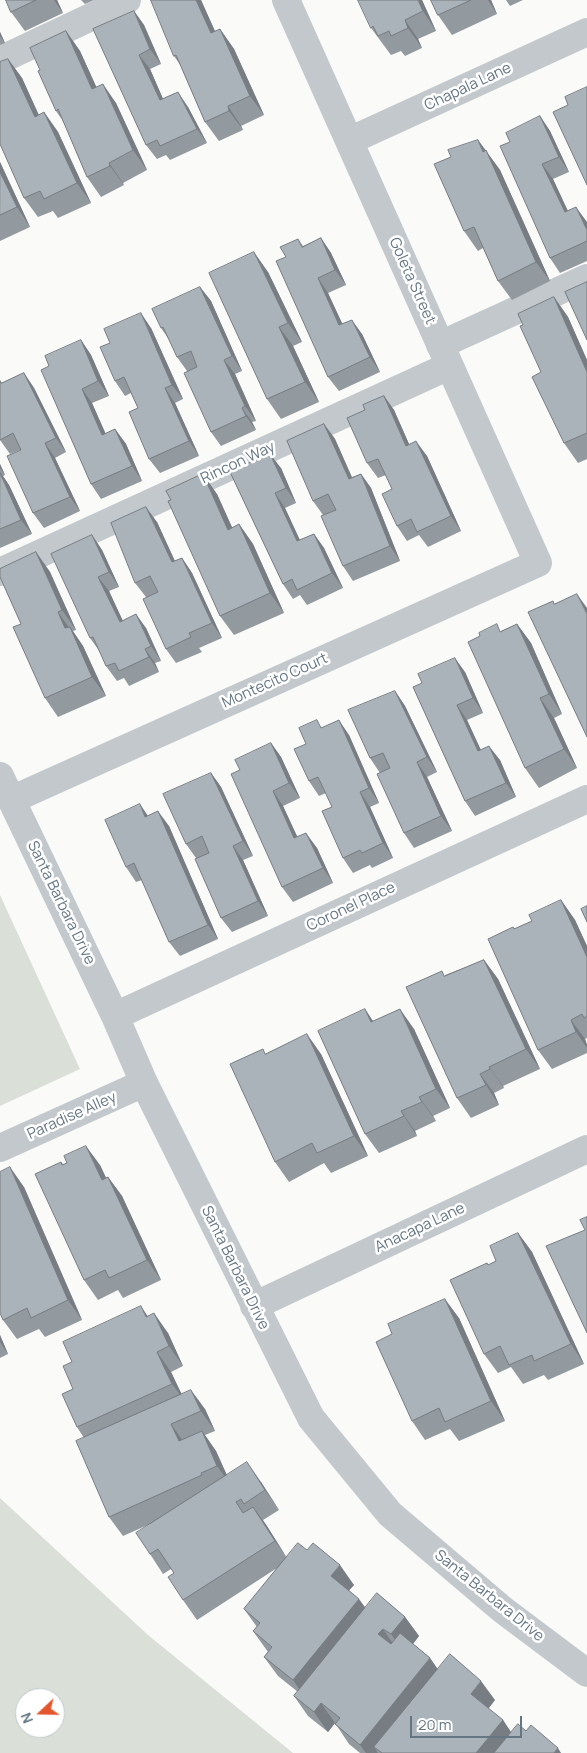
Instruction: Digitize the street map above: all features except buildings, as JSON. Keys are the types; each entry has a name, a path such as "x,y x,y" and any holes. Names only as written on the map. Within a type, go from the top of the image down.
{"street":[{"path":"0,60 127,0"},
{"name":"Goleta Street","path":"286,0 538,563"},
{"name":"Chapala Lane","path":"349,141 587,32"},
{"name":"Rincon Way","path":"0,572 445,355 587,278"},
{"name":"Montecito Court","path":"6,788 538,563"},
{"name":"Santa Barbara Drive","path":"6,788 115,1016 144,1083 311,1418 390,1514 503,1610 587,1674"},
{"name":"Coronel Place","path":"115,1016 587,799"},
{"name":"Paradise Alley","path":"0,1148 144,1083"},
{"name":"Anacapa Lane","path":"254,1306 587,1149"}],"shaded area":[{"path":"0,895 80,1069 0,1106"},
{"path":"0,1498 148,1635 293,1753 0,1753"}]}
